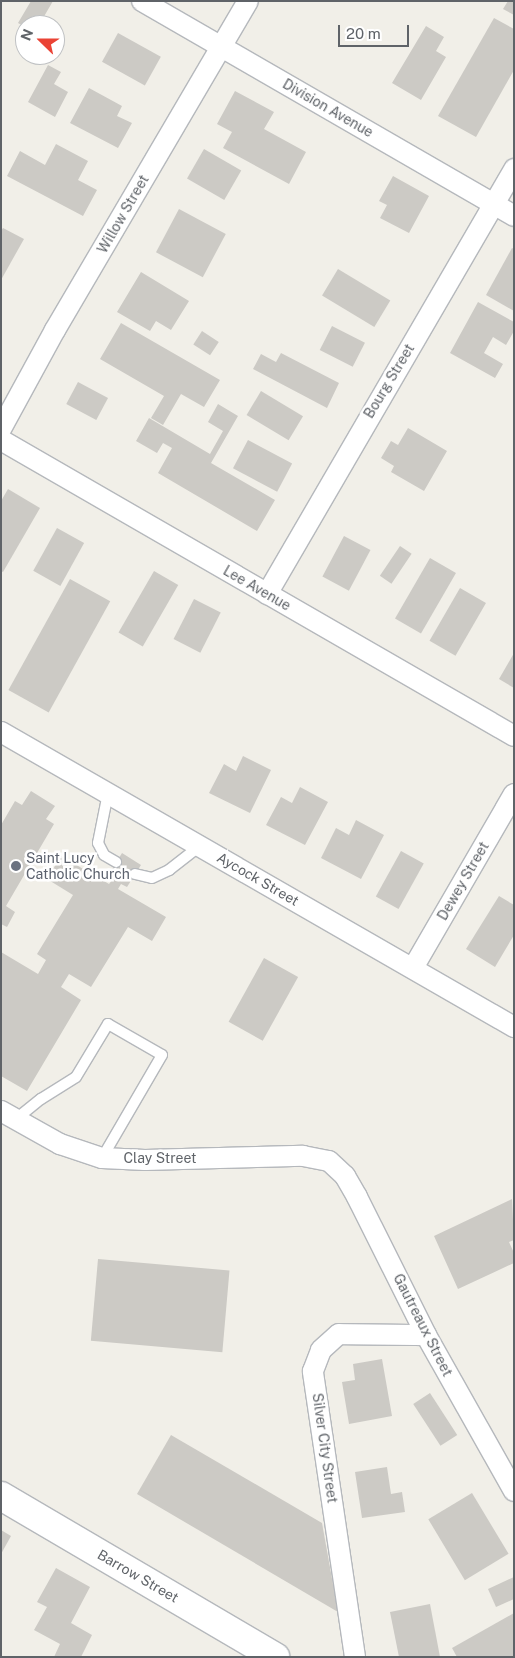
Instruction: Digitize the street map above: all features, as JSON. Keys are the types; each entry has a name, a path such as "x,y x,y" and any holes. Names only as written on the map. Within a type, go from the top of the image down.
{"main road":[{"name":"Barrow Street","path":"1,1496 275,1657"}],"street":[{"name":"Division Avenue","path":"142,1 514,216"},
{"name":"Willow Street","path":"1,428 55,330 248,1"},
{"name":"Bourg Street","path":"267,594 358,434 514,169"},
{"name":"Lee Avenue","path":"1,440 514,736"},
{"name":"Aycock Street","path":"1,732 514,1027"},
{"name":"Dewey Street","path":"413,968 514,794"},
{"name":"Clay Street","path":"9,1115 60,1144 102,1158 145,1160 303,1156 329,1161"},
{"name":"Gautreaux Street","path":"329,1161 345,1176 353,1190 426,1335 514,1491"},
{"name":"Silver City Street","path":"355,1657 314,1371 320,1350 339,1334 426,1335"}],"lane":[{"path":"108,793 98,843 104,855 116,862"},
{"path":"136,874 152,878 168,870 200,846"},
{"path":"9,1115 41,1099 76,1077 108,1024 162,1055 102,1158"}],"building":[{"path":"31,1 53,1 45,15 23,15"},
{"path":"508,1 514,1 514,15 503,9"},
{"path":"494,18 514,29 514,70 476,137 438,116"},
{"path":"426,26 444,37 436,51 446,57 421,100 392,83"},
{"path":"118,33 161,57 145,86 102,62"},
{"path":"48,65 61,72 54,84 68,92 55,117 28,102"},
{"path":"89,88 122,106 117,116 132,123 118,148 70,123"},
{"path":"235,91 274,112 264,129 306,152 289,184 223,148 232,132 217,124"},
{"path":"56,144 88,161 78,180 97,190 83,216 7,176 20,151 45,165"},
{"path":"204,149 241,170 224,200 187,178"},
{"path":"393,176 429,196 409,233 380,218 387,205 379,201"},
{"path":"179,209 226,234 203,277 156,252"},
{"path":"3,228 24,239 1,280 1,231"},
{"path":"512,248 514,249 514,311 486,295"},
{"path":"338,269 390,300 374,327 322,296"},
{"path":"141,272 189,301 171,330 156,321 150,331 117,312"},
{"path":"478,302 514,322 514,331 506,345 493,337 484,353 503,364 495,378 450,353"},
{"path":"121,323 220,380 204,407 181,394 163,425 151,418 164,396 100,359"},
{"path":"332,326 365,343 353,367 320,350"},
{"path":"202,331 219,342 210,355 193,344"},
{"path":"281,353 339,383 327,408 253,369 261,354 276,362"},
{"path":"78,382 108,398 96,420 66,404"},
{"path":"261,391 303,416 289,440 247,415"},
{"path":"218,404 238,416 211,463 275,500 257,531 158,473 172,448 163,443 157,453 136,441 149,418 210,454 223,431 208,422"},
{"path":"408,428 447,451 424,491 391,472 394,466 381,458 391,441 398,445"},
{"path":"248,440 292,463 277,492 233,468"},
{"path":"8,489 40,508 3,572 1,571 1,501"},
{"path":"57,528 84,543 60,586 33,571"},
{"path":"344,536 370,550 349,591 322,577"},
{"path":"400,546 412,554 391,584 380,576"},
{"path":"430,558 456,573 421,634 395,619"},
{"path":"154,571 178,585 143,646 119,632"},
{"path":"70,579 110,601 49,712 8,690"},
{"path":"460,588 486,603 455,656 430,641"},
{"path":"194,599 221,613 200,653 174,639"},
{"path":"514,653 514,688 499,679"},
{"path":"243,756 271,770 250,813 209,793 224,764 236,771"},
{"path":"300,787 328,802 305,845 266,825 281,797 292,803"},
{"name":"Saint Lucy Catholic Church","path":"31,791 55,806 46,819 54,824 6,906 15,912 7,927 1,924 1,825 15,801 22,805"},
{"path":"356,820 384,835 361,879 321,858 336,828 349,835"},
{"path":"401,851 424,864 399,909 376,896"},
{"path":"122,853 141,865 127,887 121,884 118,889 166,917 152,941 128,927 91,987 69,974 61,987 81,1000 27,1091 1,1076 1,952 38,974 46,960 37,954 73,895 47,879 61,856 109,884 113,879 108,876"},
{"path":"499,896 514,905 514,935 495,967 466,949"},
{"path":"264,958 298,977 263,1041 229,1022"},
{"path":"512,1199 514,1240 509,1242 514,1253 514,1263 458,1289 434,1236"},
{"path":"98,1259 229,1271 222,1352 91,1341"},
{"path":"382,1359 392,1416 349,1424 342,1382 355,1380 353,1364"},
{"path":"430,1393 457,1435 440,1446 413,1404"},
{"path":"171,1435 322,1523 338,1612 137,1494"},
{"path":"387,1467 391,1494 402,1492 405,1512 362,1518 355,1472"},
{"path":"472,1493 509,1554 465,1580 428,1519"},
{"path":"1,1530 11,1536 1,1554"},
{"path":"56,1568 90,1587 71,1623 92,1635 81,1657 54,1657 60,1644 34,1630 47,1607 37,1602"},
{"path":"514,1577 514,1599 496,1607 488,1589"},
{"path":"430,1604 440,1657 399,1657 390,1612"},
{"path":"514,1613 514,1657 457,1657 452,1648"}],"place":[{"name":"Saint Lucy Catholic Church","path":"16,866"}]}
